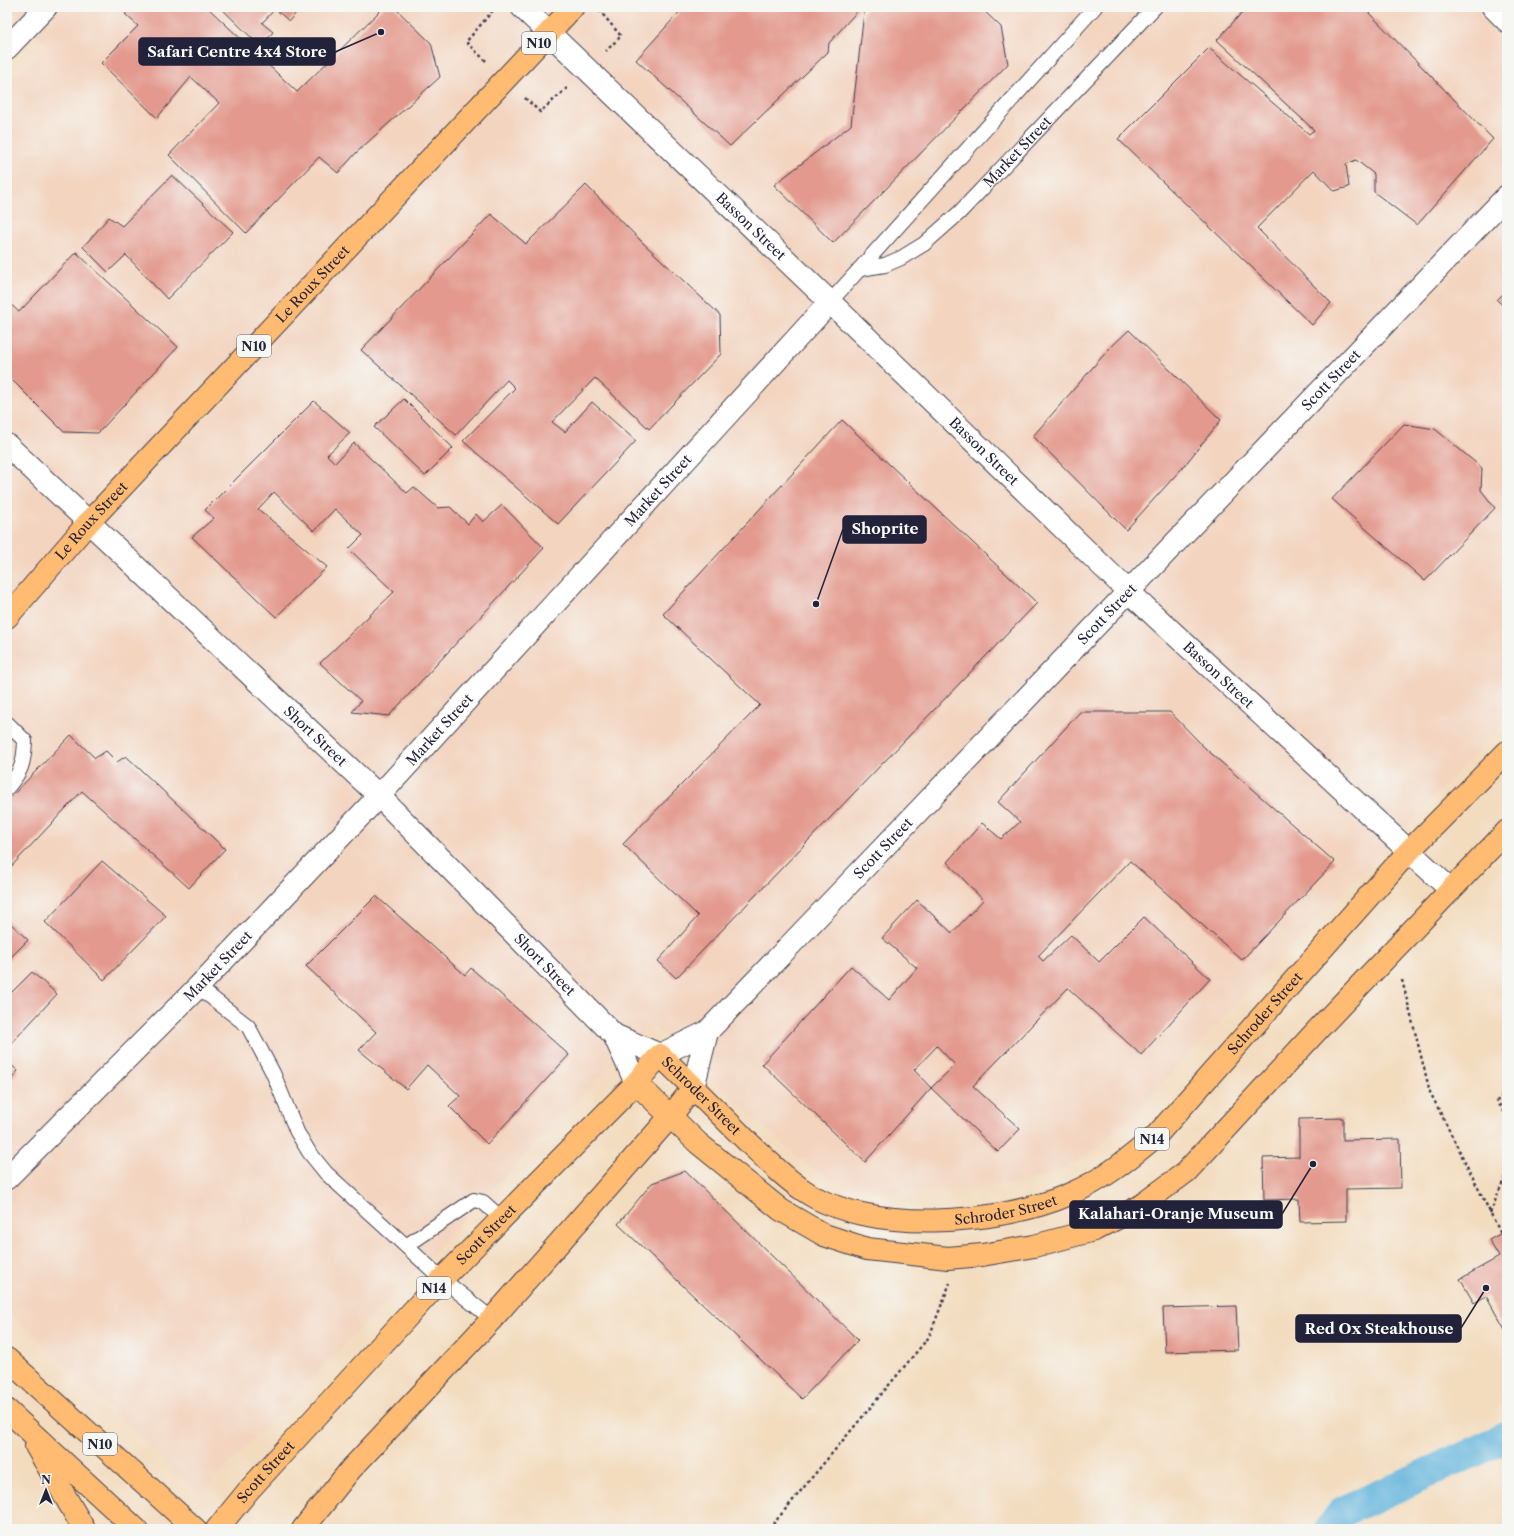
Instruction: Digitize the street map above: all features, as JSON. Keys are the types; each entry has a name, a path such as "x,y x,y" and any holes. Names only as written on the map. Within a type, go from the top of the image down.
{"highway":[{"name":"Le Roux Street","path":"7,617 88,523 574,7"},
{"name":"Schroder Street","path":"660,1055 778,1171 803,1190 826,1204 856,1214 890,1218 934,1220 982,1217 1030,1209 1070,1194 1112,1172 1155,1137 1409,851 1507,752"},
{"path":"636,1083 670,1117 736,1175 781,1210 824,1235 867,1249 948,1258 982,1255 1034,1246 1094,1230 1139,1207 1186,1172 1507,831"},
{"name":"Scott Street","path":"217,1529 248,1490 442,1279 636,1083 660,1055"},
{"name":"Scott Street","path":"303,1529 352,1469 492,1319 670,1117 693,1088"},
{"name":"N10","path":"7,1359 195,1529"},
{"name":"N10","path":"7,1410 136,1529"},
{"path":"26,1429 84,1529"}],"street":[{"path":"7,48 46,7"},
{"name":"Basson Street","path":"522,7 830,302 1129,592 1451,890"},
{"path":"1493,7 1507,20"},
{"name":"Scott Street","path":"660,1055 707,1032 1507,196"},
{"name":"Market Street","path":"7,1178 198,987 379,796 830,302"},
{"name":"Short Street","path":"7,445 379,796 614,1035"},
{"name":"Scott Street","path":"693,1088 707,1032"},
{"path":"614,1035 636,1083"},
{"name":"Schroder Street","path":"614,1035 660,1055"}],"lane":[{"name":"Market Street","path":"830,302 1095,7"},
{"name":"Market Street","path":"860,269 885,265 901,258 924,244 959,213 1155,7"},
{"path":"7,723 25,741 24,761 19,774 7,788"},
{"path":"198,987 248,1026 273,1073 297,1132 309,1152 326,1173 442,1279 492,1319"},
{"path":"406,1246 474,1200 483,1202 502,1219"}],"path":[{"path":"466,42 496,7"},
{"path":"1400,974 1430,1092 1501,1234"},
{"path":"1507,1091 1497,1101 1507,1116"},
{"path":"1490,1213 1507,1172"}],"shaded area":[{"path":"7,7 1507,7 1507,720 1136,1110 1095,1150 1061,1171 1024,1182 972,1189 887,1190 851,1187 810,1168 651,1024 200,1495 7,1310 7,85 46,45"}],"building":[{"path":"124,7 207,7 297,92 384,7 394,7 431,43 440,77 357,152 338,173 319,157 246,233 169,155 219,103 191,77 157,118 101,63 138,26 126,15"},
{"path":"220,7 301,7 289,21 275,9 262,23 273,32 261,47"},
{"path":"684,7 861,7 829,43 828,52 730,146 636,60"},
{"path":"869,7 980,7 1001,27 1008,64 833,243 774,185 851,125 864,12"},
{"path":"1247,7 1363,7 1493,139 1417,225 1374,192 1374,174 1356,160 1346,164 1349,187 1334,191 1314,170 1257,228 1331,303 1312,325 1118,139 1209,48 1309,134 1314,130 1217,40"},
{"path":"172,175 233,232 167,299 126,255 108,272 83,247 109,217 122,226"},
{"path":"586,185 642,242 720,315 721,354 649,429 595,378 552,422 565,432 592,402 636,441 558,524 463,441 515,388 507,380 456,435 361,350 491,214 526,244"},
{"path":"76,252 178,347 98,433 64,432 7,375 7,301 19,312"},
{"path":"1507,290 1507,309 1497,300"},
{"path":"1129,330 1221,420 1184,466 1126,530 1033,436 1108,350"},
{"path":"404,399 453,448 425,476 374,427"},
{"path":"314,401 350,433 327,455 335,463 354,443 407,493 414,487 438,508 450,507 468,524 476,514 483,522 502,505 544,548 389,716 352,712 361,701 320,663 394,592 349,549 363,535 335,509 314,531 274,492 258,509 327,567 276,617 192,537 214,518 205,510"},
{"path":"842,420 1037,603 676,978 658,961 698,916 623,844 760,705 663,614"},
{"path":"1404,424 1435,429 1482,468 1481,490 1495,508 1425,581 1332,499"},
{"path":"1080,712 1170,712 1205,748 1335,862 1242,960 1130,861 1038,956 1043,961 1071,935 1099,962 1144,917 1210,979 1141,1055 1068,988 973,1086 1020,1129 998,1152 931,1088 865,1162 762,1064 851,966 889,1000 917,968 882,938 917,900 952,933 983,900 947,862 982,823 1001,839 1020,822 998,802","holes":["937,1046 955,1065 931,1088 914,1070"]},
{"path":"71,735 95,758 106,751 117,762 126,756 225,849 189,888 82,791 7,871 7,801"},
{"path":"102,861 166,916 104,980 45,922"},
{"path":"376,896 465,975 471,968 569,1055 487,1144 449,1106 460,1096 427,1065 406,1089 359,1050 376,1032 306,966"},
{"path":"7,920 28,940 7,961"},
{"path":"32,972 57,994 7,1048 7,989 11,993"},
{"path":"7,1061 18,1071 7,1084"},
{"path":"1343,1118 1343,1140 1400,1139 1401,1188 1346,1189 1346,1221 1300,1222 1299,1199 1264,1200 1263,1158 1299,1157 1299,1119"},
{"path":"685,1171 858,1340 802,1399 618,1224 652,1183"},
{"path":"1507,1230 1507,1334 1486,1296 1474,1303 1460,1279 1499,1257 1489,1240"},
{"path":"1236,1306 1238,1350 1165,1352 1163,1308"}],"waterway":[{"path":"1331,1529 1342,1512 1507,1437"}],"place":[{"name":"Safari Centre 4x4 Store","path":"381,32"},
{"name":"Shoprite","path":"816,604"},
{"name":"Kalahari-Oranje Museum","path":"1313,1164"},
{"name":"Red Ox Steakhouse","path":"1486,1288"}]}
